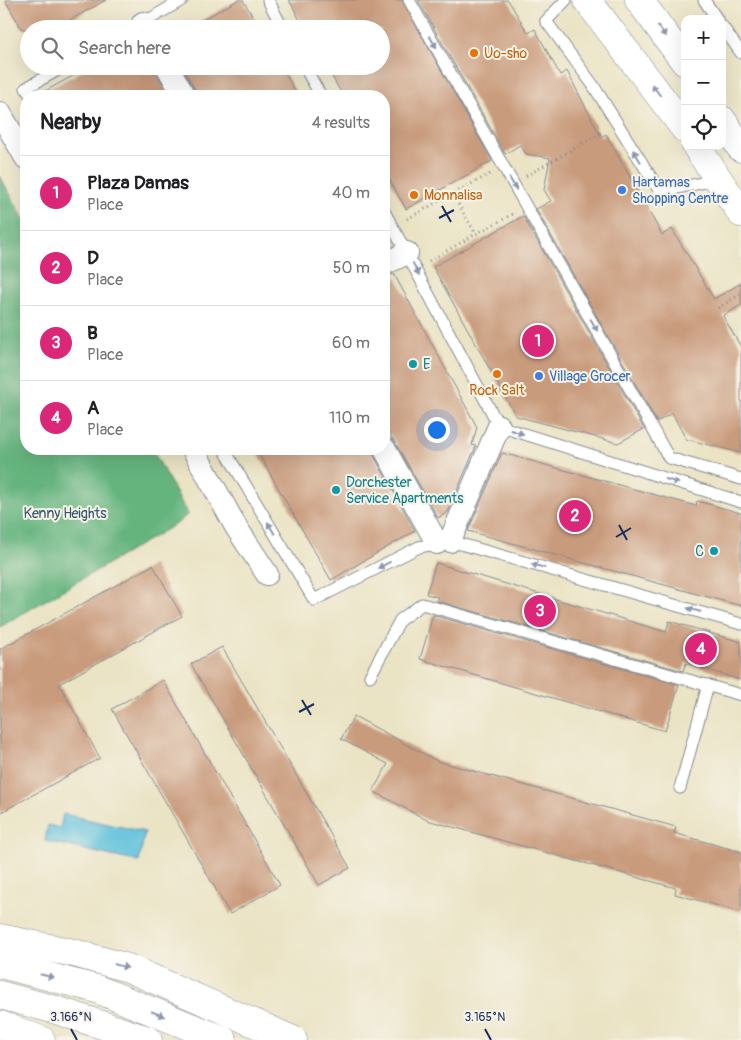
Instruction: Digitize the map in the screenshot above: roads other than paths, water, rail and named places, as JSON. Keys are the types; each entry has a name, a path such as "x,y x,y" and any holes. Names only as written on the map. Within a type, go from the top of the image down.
{"main road":[{"path":"587,0 681,124"},
{"path":"639,0 684,60"},
{"path":"726,126 741,148"},
{"path":"699,150 741,213"},
{"path":"0,938 128,968 293,1040"},
{"path":"0,964 97,989 223,1040"},
{"path":"0,995 56,1010 148,1040"},
{"path":"0,1025 40,1040"}],"street":[{"path":"172,75 181,90"},
{"path":"0,113 20,148"},
{"path":"390,261 407,253"},
{"path":"444,542 499,426"},
{"path":"197,455 236,527 267,574"},
{"path":"388,455 444,542"}],"lane":[{"path":"151,20 182,0"},
{"path":"268,0 278,20"},
{"path":"409,0 669,458 741,480"},
{"path":"566,0 546,21 593,85 658,190 669,190 719,179"},
{"path":"704,0 714,15"},
{"path":"726,32 741,53"},
{"path":"27,90 26,88 49,75"},
{"path":"309,75 318,90"},
{"path":"390,222 499,426 741,502"},
{"path":"228,455 314,600 419,547 444,542 741,624"},
{"path":"370,676 400,620 422,604 741,695"},
{"path":"680,788 708,685"}],"water":[{"path":"63,814 145,832 139,862 45,841 48,825 60,828"}],"place":[{"name":"Uo-sho","path":"474,53"},
{"name":"Hartamas Shopping Centre","path":"622,190"},
{"name":"Monnalisa","path":"414,195"},
{"name":"Plaza Damas","path":"538,341"},
{"name":"E","path":"413,364"},
{"name":"Rock Salt","path":"497,374"},
{"name":"Village Grocer","path":"539,376"},
{"name":"Dorchester Service Apartments","path":"336,490"},
{"name":"D","path":"575,516"},
{"name":"C","path":"714,551"},
{"name":"B","path":"540,611"},
{"name":"A","path":"701,649"}],"park label":[{"name":"Kenny Heights","path":"65,513"}]}
